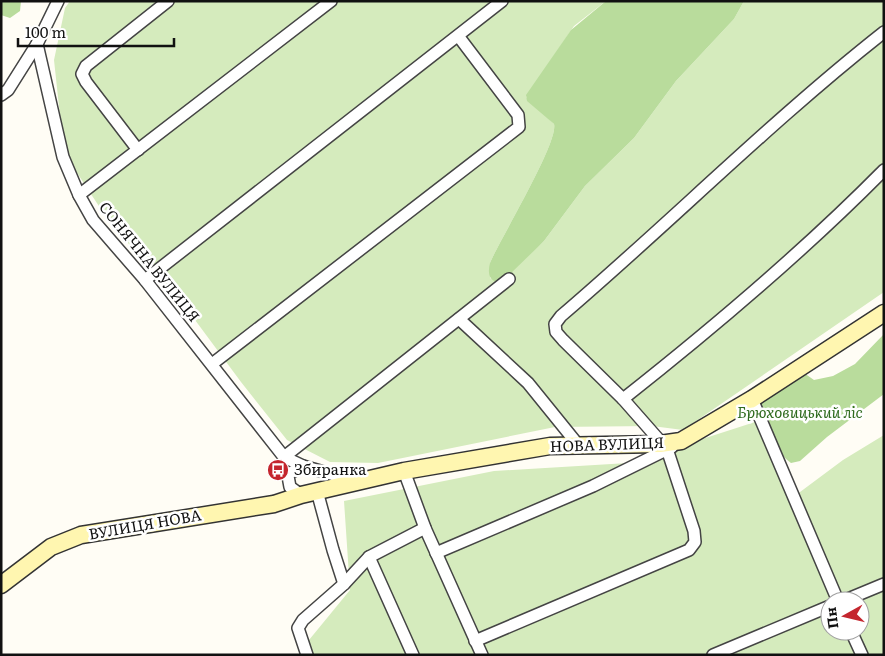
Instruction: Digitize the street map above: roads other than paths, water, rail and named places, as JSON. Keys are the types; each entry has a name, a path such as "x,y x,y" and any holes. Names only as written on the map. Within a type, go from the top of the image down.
{"street":[{"path":"1,95 8,90 37,44 58,1"},
{"path":"138,150 86,82 82,74 86,66 168,1"},
{"path":"79,196 331,1"},
{"path":"145,280 502,1"},
{"path":"475,640 689,550 695,542 694,531 669,445 563,340 556,332 555,324 561,316 627,260 733,160 838,68 884,32"},
{"path":"212,364 519,127 518,114 458,37"},
{"name":"СОНЯЧНА ВУЛИЦЯ","path":"37,44 63,157 79,196 93,220 145,280 284,457 302,466"},
{"path":"623,400 680,354 813,238 884,170"},
{"path":"293,486 284,457 509,279"},
{"name":"НОВА ВУЛИЦЯ","path":"293,486 320,490 404,470 550,446 669,445 752,399 884,313"},
{"path":"459,319 528,383 578,446"},
{"path":"752,399 834,591"},
{"path":"436,553 593,486 669,445"},
{"path":"293,486 296,468 302,466"},
{"name":"НОВА ВУЛИЦЯ","path":"302,466 356,481"},
{"path":"404,470 425,528 482,655"},
{"path":"322,472 326,482 320,490 333,550 344,584"},
{"name":"ВУЛИЦЯ НОВА","path":"1,585 51,547 82,535 280,502 293,486"},
{"path":"307,655 298,628 302,620 344,584 369,557 425,528"},
{"path":"369,557 413,655"},
{"path":"867,591 884,584"},
{"path":"713,655 820,610"},
{"path":"856,641 862,655"}],"place":[{"name":"Збиранка","path":"278,470"}],"park label":[{"name":"Брюховицький ліс","path":"800,413"}]}
